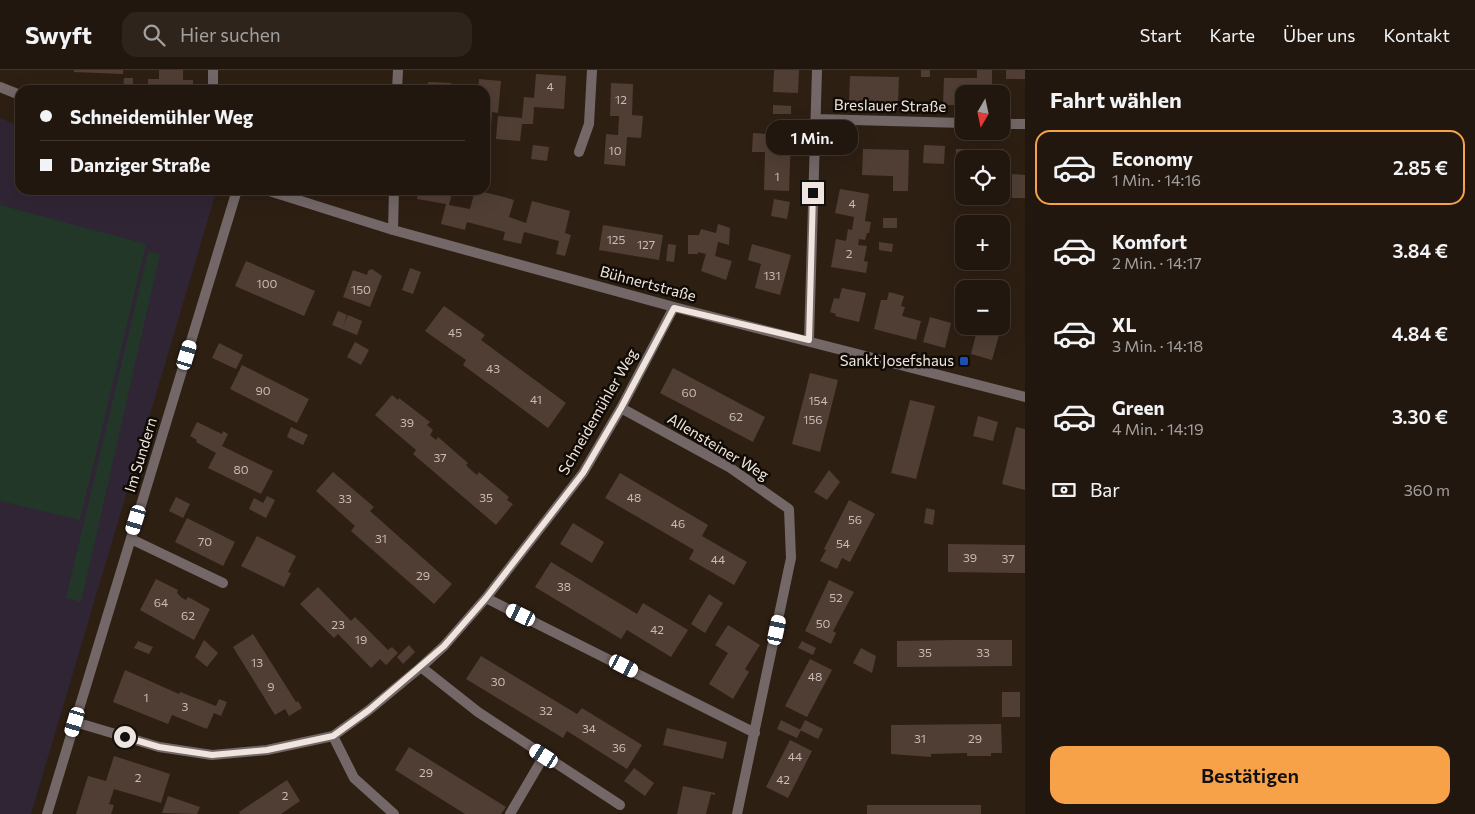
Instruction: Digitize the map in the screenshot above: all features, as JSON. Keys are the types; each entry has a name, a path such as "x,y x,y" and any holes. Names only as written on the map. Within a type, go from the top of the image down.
{"street":[{"path":"213,70 213,85"},
{"path":"397,85 398,70"},
{"path":"579,152 589,124 592,70"},
{"path":"809,340 817,70"},
{"path":"0,87 15,93"},
{"name":"Breslauer Straße","path":"816,119 955,123"},
{"path":"1010,124 1025,124"},
{"name":"Im Sundern","path":"47,814 235,195"},
{"name":"Bühnertstraße","path":"282,195 393,230 674,308 809,340 1025,397"},
{"path":"393,230 394,195"},
{"name":"Schneidemühler Weg","path":"75,722 159,747 212,755 267,750 333,736 369,710 421,667 444,646 486,598 583,473 621,408 674,308"},
{"name":"Allensteiner Weg","path":"621,408 729,467 789,509 791,558 737,814"},
{"path":"131,539 222,583"},
{"path":"486,598 755,733"},
{"path":"421,667 478,712 620,805"},
{"path":"333,736 354,778 394,814"},
{"path":"510,814 544,756"}],"shaded area":[{"path":"0,118 15,124 15,195 215,196 31,814 0,814"}],"green space":[{"path":"0,205 146,244 80,520 0,501"},
{"path":"148,252 160,254 81,602 66,598"}],"building":[{"path":"74,70 123,70 123,74 74,72"},
{"path":"159,70 183,70 183,80 193,80 193,85 148,85 148,79 159,79"},
{"path":"774,70 799,70 798,93 773,92"},
{"path":"921,70 930,70 930,77 921,77"},
{"path":"977,70 992,70 992,85 955,85 955,105 943,105 944,78 977,78"},
{"path":"1006,70 1025,70 1025,79 1006,79"},
{"path":"536,74 566,76 564,109 534,107 533,124 522,124 520,141 496,139 498,116 522,118 524,97 534,98"},
{"path":"850,76 899,77 898,104 849,103"},
{"path":"124,78 133,78 133,85 123,85"},
{"path":"479,79 501,81 498,113 492,112 491,127 490,85 478,85"},
{"path":"428,82 451,83 451,85 428,85"},
{"path":"611,83 633,84 632,115 643,116 641,138 627,137 625,166 604,164 606,134 618,135 619,116 610,116"},
{"path":"773,105 791,106 791,114 773,114"},
{"path":"753,133 791,136 789,191 764,190 765,152 752,152"},
{"path":"533,145 549,147 547,161 531,159"},
{"path":"924,145 945,146 944,164 923,163"},
{"path":"863,149 909,150 908,191 893,191 893,176 862,175"},
{"path":"956,149 1004,149 1004,150"},
{"path":"1012,174 1025,175 1025,198 1012,198"},
{"path":"840,189 869,194 865,221 871,222 869,233 867,233 865,240 859,239 858,245 867,246 864,261 868,262 866,273 831,267 836,239 846,241 848,229 852,230 854,217 835,213"},
{"path":"490,194 514,200 509,217 526,223 532,201 570,211 565,233 571,235 565,256 556,254 559,241 524,232 521,244 503,240 505,232 467,222 465,230 441,224 446,204 417,199 418,195 452,195 449,205 470,209 474,195"},
{"path":"774,199 790,202 787,219 771,216"},
{"path":"883,218 897,218 897,228 883,228"},
{"path":"718,224 730,228 729,245 718,242 715,256 732,261 726,280 701,271 706,254 698,252 698,254 688,254 688,235 699,235 701,229 716,233"},
{"path":"603,225 663,235 659,260 599,250"},
{"path":"879,242 893,244 892,252 879,250"},
{"path":"668,244 676,245 674,262 666,261"},
{"path":"752,244 791,255 780,295 755,288 761,264 748,260"},
{"path":"246,261 315,291 304,316 235,286"},
{"path":"410,268 421,272 413,294 402,290"},
{"path":"372,269 382,276 370,307 343,297 353,270 367,275 368,271"},
{"path":"842,288 866,293 859,322 835,316 836,314 830,312 834,298 839,299"},
{"path":"889,292 904,296 901,306 905,307 902,316 921,321 916,340 874,329 881,300 887,300"},
{"path":"444,306 485,335 481,340 566,403 548,428 463,365 466,360 425,331"},
{"path":"338,311 347,315 343,327 348,315 362,321 357,335 332,325"},
{"path":"930,317 951,323 945,348 923,342"},
{"path":"976,335 999,335 992,360 971,354"},
{"path":"355,342 369,350 361,365 347,357"},
{"path":"219,343 243,355 236,369 212,358"},
{"path":"242,365 309,399 297,423 230,389"},
{"path":"673,368 765,417 753,442 660,393"},
{"path":"810,373 838,380 820,452 792,444"},
{"path":"392,395 398,400 399,398 430,422 427,425 433,430 430,435 436,440 438,437 468,463 466,465 471,470 477,475 479,472 509,497 507,500 513,504 496,525 413,454 416,450 375,415"},
{"path":"910,400 935,406 916,479 891,473"},
{"path":"978,416 998,422 993,441 973,436"},
{"path":"197,422 222,434 223,431 228,434 222,446 273,471 261,494 208,468 216,453 196,442 197,440 190,436"},
{"path":"291,427 308,435 303,445 287,437"},
{"path":"1016,427 1025,429 1025,490 1002,484"},
{"path":"829,470 840,482 827,500 814,492"},
{"path":"333,472 374,507 370,511 452,584 434,604 351,531 355,526 316,491"},
{"path":"620,473 708,525 702,536 747,562 734,585 689,559 694,550 605,498"},
{"path":"267,496 275,500 266,518 249,509 254,498 263,503"},
{"path":"176,497 190,504 183,518 169,511"},
{"path":"849,500 875,514 850,562 842,558 837,569 820,561 826,550 824,549"},
{"path":"926,508 935,510 933,525 924,523"},
{"path":"187,518 235,542 223,566 175,542"},
{"path":"573,523 604,542 592,563 560,544"},
{"path":"257,536 296,556 288,572 291,573 284,587 241,566"},
{"path":"948,544 1025,545 1025,573 948,572"},
{"path":"551,562 637,614 643,603 688,630 671,657 627,630 621,639 535,587"},
{"path":"156,579 178,590 177,593 182,598 186,600 188,597 210,609 194,640 140,610"},
{"path":"829,580 854,592 833,631 836,633 831,644 805,631"},
{"path":"318,587 351,621 355,617 388,650 392,647 398,653 386,665 380,659 371,668 338,634 334,638 300,604"},
{"path":"709,594 723,603 705,633 691,624"},
{"path":"728,625 760,645 745,669 749,672 733,699 709,684 728,653 715,645"},
{"path":"253,634 296,702 298,701 302,708 289,716 285,709 275,715 233,647"},
{"path":"204,640 218,653 207,667 195,657"},
{"path":"1012,640 1012,666 897,667 897,641"},
{"path":"138,641 153,647 149,654 134,648"},
{"path":"802,641 816,648 813,655 798,648"},
{"path":"409,645 415,652 403,664 397,657"},
{"path":"861,648 876,656 872,673 853,663"},
{"path":"481,656 577,714 582,708 642,745 627,769 567,731 563,738 466,679"},
{"path":"810,659 832,670 807,717 785,706"},
{"path":"125,670 179,694 180,692 216,706 219,699 227,702 221,716 214,713 207,729 172,715 168,724 113,702"},
{"path":"1002,692 1020,692 1020,717 1002,717"},
{"path":"781,720 801,730 797,738 777,729"},
{"path":"805,720 823,729 818,739 800,730"},
{"path":"1001,724 1002,753 991,753 991,756 967,756 967,753 931,754 931,757 891,754 891,725"},
{"path":"667,728 727,742 723,759 663,745"},
{"path":"790,740 812,751 788,798 766,787"},
{"path":"409,747 506,807 501,814 465,814 395,770"},
{"path":"114,756 170,774 161,803 114,789 109,804 114,805 111,814 76,814 88,776 106,781"},
{"path":"634,768 654,783 645,796 624,781"},
{"path":"287,780 300,801 281,814 240,814 239,812"},
{"path":"683,786 715,793 715,795 711,794 706,814 677,814"},
{"path":"168,796 200,807 197,814 162,813"},
{"path":"867,805 981,805 981,814 867,814"}],"place":[{"name":"Sankt Josefshaus","path":"964,361"}],"route":[{"path":"125,737 159,747 212,755 267,750 333,736 369,710 444,646 486,598 583,473 621,408 674,308 809,340 813,193"}]}
